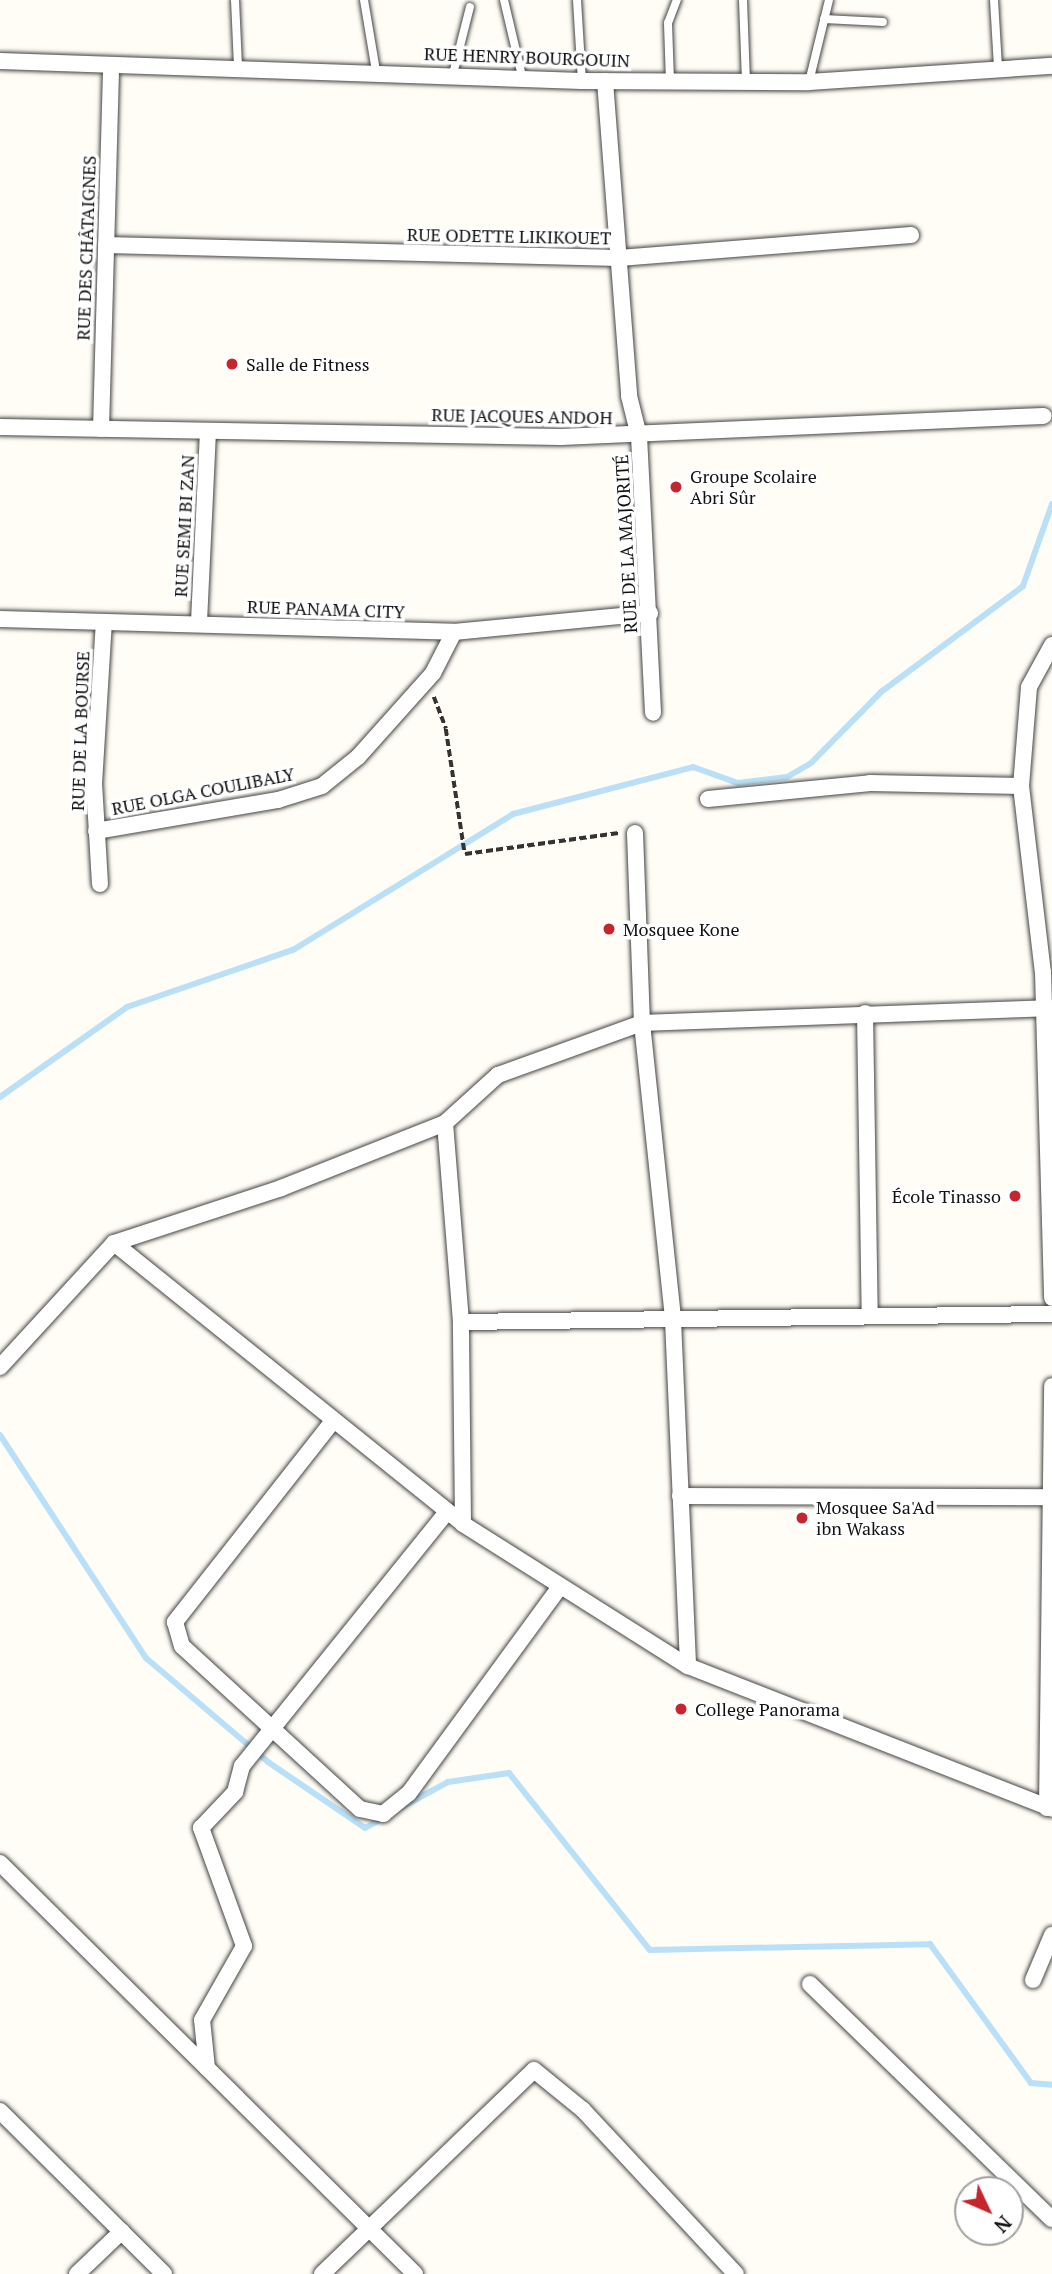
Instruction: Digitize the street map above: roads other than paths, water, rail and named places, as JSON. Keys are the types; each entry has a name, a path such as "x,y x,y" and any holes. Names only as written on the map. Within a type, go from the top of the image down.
{"street":[{"name":"RUE HENRY BOURGOUIN","path":"0,61 111,68 238,65 522,76 582,81 746,82 809,82 1052,66"},
{"name":"RUE DES CHÂTAIGNES","path":"101,429 111,68"},
{"name":"RUE DE LA MAJORITÉ","path":"605,81 629,396 639,436 653,713"},
{"name":"RUE ODETTE LIKIKOUET","path":"106,245 619,258 911,235"},
{"name":"RUE JACQUES ANDOH","path":"0,427 639,436 1044,416"},
{"name":"RUE SEMI BI ZAN","path":"199,622 208,430"},
{"name":"RUE PANAMA CITY","path":"0,620 199,622 454,632 650,613"},
{"name":"RUE DE LA BOURSE","path":"100,884 96,831 104,622"},
{"name":"RUE OLGA COULIBALY","path":"96,831 278,800 322,786 358,757 433,673 454,632"},
{"path":"1052,645 1030,687 1021,786 1048,1008 1052,1298"},
{"path":"708,799 870,783 1021,786"},
{"path":"635,832 642,1023 673,1320 688,1666"},
{"path":"0,1367 114,1242 281,1188 445,1123 498,1075 642,1023 1048,1008"},
{"path":"865,1013 870,1315"},
{"path":"445,1123 461,1322 463,1524"},
{"path":"114,1242 463,1524 688,1666 1049,1809 1052,1386"},
{"path":"461,1322 1052,1314"},
{"path":"333,1421 175,1622 182,1646 360,1809 383,1814 409,1793 560,1587"},
{"path":"680,1496 1051,1497"},
{"path":"207,2068 202,2020 244,1946 201,1828 229,1801 242,1766 275,1730 447,1512"},
{"path":"0,1863 415,2274"},
{"path":"1033,1980 1052,1935"},
{"path":"810,1984 1052,2219"},
{"path":"322,2274 534,2070 583,2110 736,2274"},
{"path":"1,2114 164,2274"},
{"path":"77,2274 121,2231"}],"lane":[{"path":"235,0 238,65"},
{"path":"364,0 376,71"},
{"path":"504,0 522,76"},
{"path":"577,0 582,81"},
{"path":"670,81 668,23 677,0"},
{"path":"743,0 746,82"},
{"path":"809,82 828,0"},
{"path":"994,0 998,68"},
{"path":"453,74 470,7"},
{"path":"824,19 883,22"}],"waterway":[{"path":"0,1097 127,1007 293,950 513,814 693,767 738,783 787,777 811,763 881,692 1023,586 1052,504"},
{"path":"0,1435 146,1658 268,1762 365,1828 383,1818"},
{"path":"402,1807 448,1782 509,1773 650,1950 930,1944 1031,2083 1052,2085"}],"place":[{"name":"Salle de Fitness","path":"232,364"},
{"name":"Groupe Scolaire Abri Sûr","path":"676,487"},
{"name":"Mosquee Kone","path":"609,929"},
{"name":"École Tinasso","path":"1015,1196"},
{"name":"Mosquee Sa'Ad ibn Wakass","path":"802,1518"},
{"name":"College Panorama","path":"681,1709"}]}
